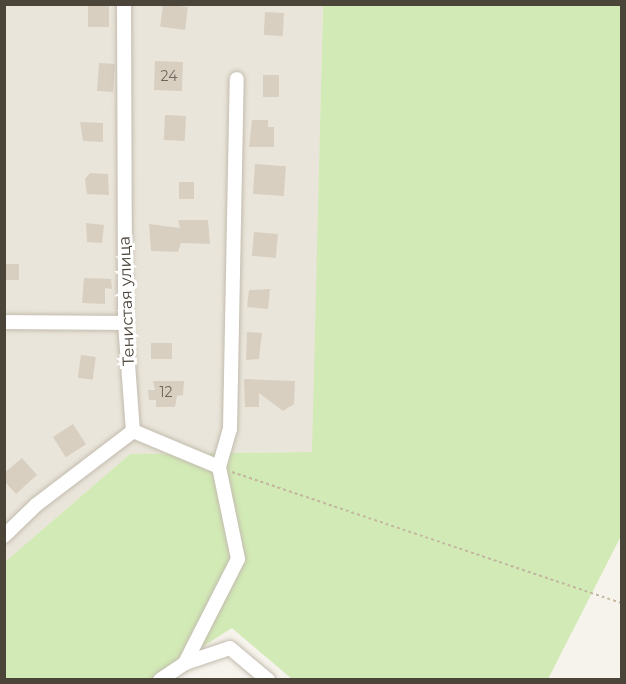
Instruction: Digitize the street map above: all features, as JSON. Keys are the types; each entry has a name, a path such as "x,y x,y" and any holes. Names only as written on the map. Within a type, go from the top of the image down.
{"street":[{"name":"Тенистая улица","path":"124,4 125,323 133,431"},
{"path":"185,663 238,559 219,467 230,429 237,79"},
{"path":"4,322 125,323"},
{"path":"4,536 36,505 133,431 219,467"},
{"path":"160,680 185,663 230,648 268,680"}],"path":[{"path":"219,467 621,603"}],"shaded area":[{"path":"5,5 323,5 313,452 130,454 5,563"}],"green space":[{"path":"323,5 621,5 621,536 548,679 292,679 232,628 152,679 5,679 4,563 130,454 312,452"}],"building":[{"path":"88,4 109,4 109,27 88,27"},
{"path":"163,4 188,7 185,30 160,27"},
{"path":"265,12 284,13 283,36 264,35"},
{"path":"155,61 183,62 182,91 154,90"},
{"path":"99,63 115,64 113,92 97,91"},
{"path":"263,75 279,75 279,97 263,97"},
{"path":"165,115 186,116 185,141 164,140"},
{"path":"252,120 268,120 268,127 274,127 274,147 249,147"},
{"path":"80,122 103,123 103,142 83,141"},
{"path":"255,164 286,166 284,196 253,194"},
{"path":"90,173 108,174 109,195 87,194 85,179"},
{"path":"179,182 194,182 194,199 179,199"},
{"path":"178,220 208,220 210,244 181,243 178,252 151,251 149,224 180,228"},
{"path":"86,223 104,225 102,243 87,242"},
{"path":"254,232 278,234 276,258 252,256"},
{"path":"4,264 19,264 19,280 4,280"},
{"path":"84,278 111,279 112,289 105,288 105,304 82,303"},
{"path":"270,289 268,309 247,307 249,290"},
{"path":"247,332 262,333 259,359 246,360"},
{"path":"151,343 172,343 172,359 151,359"},
{"path":"81,355 96,357 93,380 78,378"},
{"path":"244,379 295,381 294,404 283,411 259,393 259,407 245,407"},
{"path":"153,381 184,381 183,395 177,396 175,407 156,407 156,400 149,400 148,390 155,390"},
{"path":"73,424 86,444 66,457 53,437"},
{"path":"22,458 37,475 16,494 4,481 4,473"}]}
